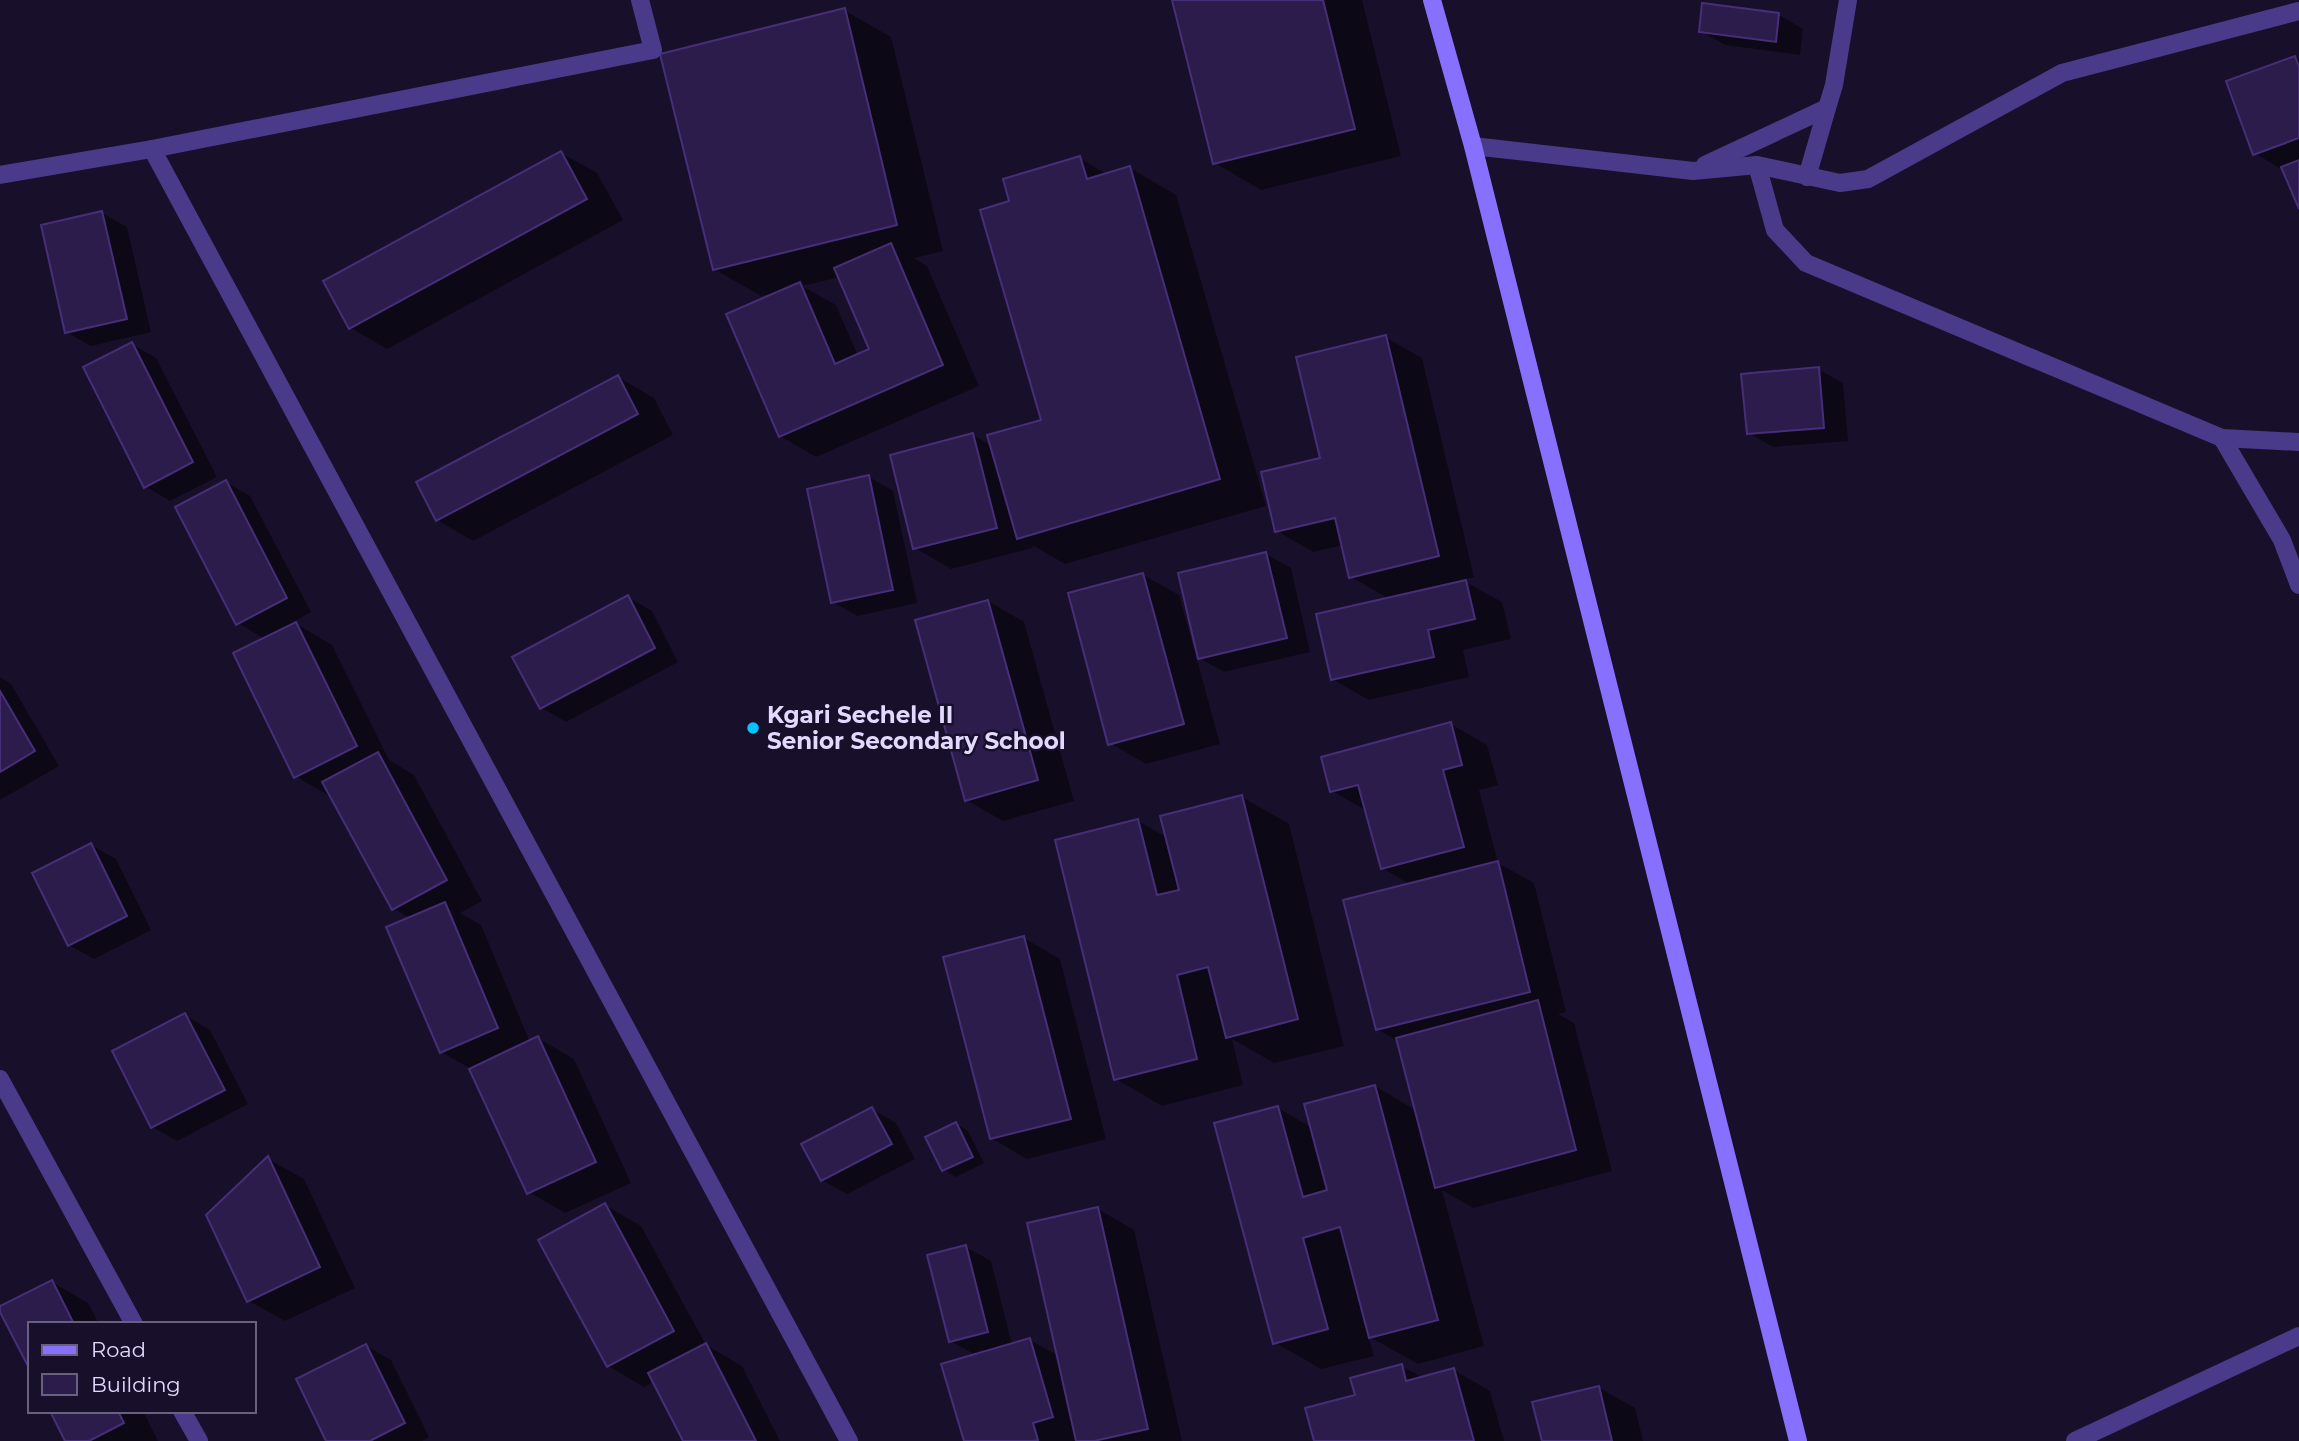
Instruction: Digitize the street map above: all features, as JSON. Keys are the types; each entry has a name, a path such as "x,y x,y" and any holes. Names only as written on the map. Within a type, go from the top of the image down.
{"street":[{"path":"0,175 152,149 653,50 640,0"},
{"path":"1432,0 1473,146 1798,1441"},
{"path":"1807,177 1834,85 1848,0"},
{"path":"1473,146 1693,171 1757,165 1840,183 1868,178 2062,73 2299,11"},
{"path":"1693,171 1827,108"},
{"path":"152,149 849,1441"},
{"path":"1757,165 1775,230 1806,263 2222,438 2299,442"},
{"path":"2222,438 2282,540 2299,585"},
{"path":"0,1079 133,1322"},
{"path":"2075,1441 2299,1336"},
{"path":"183,1413 199,1441"}],"building":[{"path":"1172,0 1323,0 1355,129 1213,164"},
{"path":"1702,3 1779,13 1776,42 1699,32"},
{"path":"845,8 897,225 713,270 660,54"},
{"path":"2295,56 2299,67 2299,138 2253,155 2226,81"},
{"path":"561,151 587,199 349,329 323,281"},
{"path":"1080,156 1087,179 1130,166 1220,479 1017,539 987,435 1041,420 980,210 1009,201 1003,179"},
{"path":"2299,160 2299,209 2281,167"},
{"path":"102,211 127,319 65,333 41,225"},
{"path":"891,243 943,365 779,437 726,314 800,282 835,364 869,349 834,268"},
{"path":"1386,335 1439,556 1349,578 1335,518 1275,532 1261,472 1320,458 1296,357"},
{"path":"132,342 193,462 144,488 83,367"},
{"path":"1819,367 1824,428 1747,434 1741,374"},
{"path":"618,375 638,414 436,521 416,482"},
{"path":"973,433 997,528 913,549 890,455"},
{"path":"869,475 893,590 831,603 807,489"},
{"path":"226,480 287,598 236,625 175,507"},
{"path":"1266,552 1287,638 1198,659 1178,573"},
{"path":"1143,573 1184,724 1108,745 1068,593"},
{"path":"1466,580 1475,619 1428,630 1434,657 1331,680 1316,614"},
{"path":"628,595 655,648 540,709 512,657"},
{"path":"988,600 1038,780 965,801 915,620"},
{"path":"296,622 357,746 294,778 233,653"},
{"path":"0,691 35,751 0,772"},
{"path":"1451,722 1462,765 1443,770 1464,847 1381,869 1358,785 1330,792 1321,757"},
{"path":"378,752 447,880 392,910 322,782"},
{"path":"1242,795 1298,1019 1226,1038 1208,967 1177,975 1197,1059 1114,1080 1055,840 1138,819 1157,895 1179,890 1160,816"},
{"path":"91,843 127,916 68,946 32,873"},
{"path":"1498,861 1530,992 1376,1030 1343,900"},
{"path":"445,902 498,1028 440,1053 386,927"},
{"path":"1024,936 1071,1119 990,1139 943,957"},
{"path":"1538,1000 1576,1150 1435,1188 1396,1038"},
{"path":"185,1013 225,1090 151,1128 112,1051"},
{"path":"538,1036 596,1162 527,1194 469,1069"},
{"path":"1375,1085 1438,1320 1369,1338 1340,1227 1303,1238 1328,1329 1273,1344 1214,1123 1278,1106 1303,1197 1327,1190 1304,1104"},
{"path":"872,1107 892,1144 821,1181 801,1144"},
{"path":"956,1122 973,1157 942,1171 925,1137"},
{"path":"268,1156 320,1267 247,1302 206,1215"},
{"path":"605,1203 674,1331 607,1367 538,1240"},
{"path":"1098,1207 1148,1429 1094,1441 1076,1441 1027,1223"},
{"path":"966,1245 988,1332 949,1342 927,1255"},
{"path":"52,1280 73,1322 28,1322 28,1366 0,1312 0,1306"},
{"path":"1030,1338 1053,1417 1033,1423 1038,1440 964,1441 941,1364"},
{"path":"706,1343 756,1441 683,1441 648,1373"},
{"path":"366,1344 405,1423 370,1441 326,1441 296,1379"},
{"path":"1402,1364 1406,1381 1454,1368 1474,1441 1314,1441 1305,1408 1355,1395 1350,1378"},
{"path":"1599,1386 1612,1441 1542,1441 1532,1402"},
{"path":"51,1413 119,1413 124,1423 89,1441 65,1441"}],"place":[{"name":"Kgari Sechele II Senior Secondary School","path":"753,728"}]}
